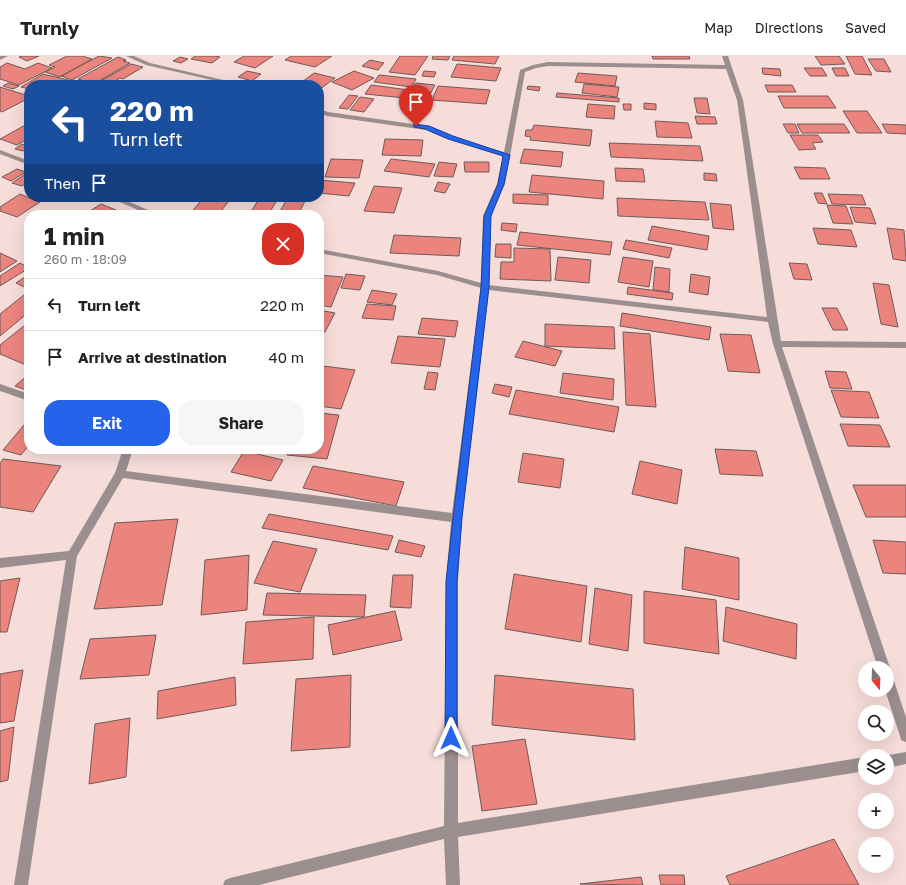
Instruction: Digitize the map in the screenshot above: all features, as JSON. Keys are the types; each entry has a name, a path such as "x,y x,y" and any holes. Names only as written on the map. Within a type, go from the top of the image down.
{"street":[{"path":"0,58 5,56"},
{"path":"130,56 148,64 220,80"},
{"path":"725,56 740,100 772,320 777,344 882,661"},
{"path":"453,885 451,831 452,581 457,518 485,287 488,216 501,184 522,71 535,66 548,64 729,67"},
{"path":"324,113 427,128 450,138 507,155"},
{"path":"0,152 24,162"},
{"path":"124,202 144,210"},
{"path":"324,252 438,273 485,287 772,320"},
{"path":"777,344 906,345"},
{"path":"0,387 24,396"},
{"path":"21,885 72,555 120,474 126,454"},
{"path":"120,474 457,518"},
{"path":"0,563 72,555"},
{"path":"893,697 906,736"},
{"path":"894,760 906,758"},
{"path":"230,885 451,831 858,765"}],"building":[{"path":"39,56 27,61 19,57"},
{"path":"67,56 82,56 92,59 60,77 45,72 55,67 49,65"},
{"path":"99,56 112,58 72,80 61,76"},
{"path":"195,56 220,57 212,63 191,59"},
{"path":"244,56 273,56 255,68 234,62"},
{"path":"291,56 332,56 315,67 285,60"},
{"path":"400,56 428,56 415,75 389,72"},
{"path":"433,56 450,56 448,60 432,59"},
{"path":"454,56 499,56 495,64 452,60"},
{"path":"652,56 689,56 690,59 653,59"},
{"path":"815,56 839,56 845,64 821,65"},
{"path":"846,56 862,56 872,75 855,74"},
{"path":"118,57 126,60 123,61 130,63 101,80 78,79"},
{"path":"180,57 188,59 181,63 173,61"},
{"path":"868,59 884,59 891,72 876,71"},
{"path":"370,60 384,63 378,70 362,66"},
{"path":"7,63 25,69 38,63 52,68 29,80 24,80 24,82 19,85 0,79 0,67"},
{"path":"131,64 143,67 123,79 103,80"},
{"path":"457,64 501,68 496,81 451,77"},
{"path":"762,68 780,69 781,76 763,74"},
{"path":"804,68 822,68 827,76 810,76"},
{"path":"832,68 845,68 849,76 836,76"},
{"path":"247,71 261,74 253,80 238,77"},
{"path":"354,71 374,78 352,90 332,82"},
{"path":"424,71 436,72 434,77 422,76"},
{"path":"314,73 335,78 324,86 324,80 305,80"},
{"path":"578,73 617,76 615,86 575,82"},
{"path":"43,74 68,80 33,80"},
{"path":"379,75 416,79 412,87 374,82"},
{"path":"8,83 19,86 13,89 3,86"},
{"path":"416,83 435,85 427,100 408,98"},
{"path":"584,84 619,87 617,97 582,93"},
{"path":"371,85 409,90 405,98 365,94"},
{"path":"765,85 792,85 796,92 768,92"},
{"path":"438,86 490,90 486,104 432,100"},
{"path":"528,86 540,87 539,91 527,89"},
{"path":"0,87 24,94 24,101 2,112 0,111"},
{"path":"557,93 619,98 619,102 556,97"},
{"path":"349,95 358,96 348,109 339,108"},
{"path":"778,96 828,96 836,108 784,108"},
{"path":"360,97 374,99 364,112 350,110"},
{"path":"694,98 707,98 710,114 697,113"},
{"path":"644,103 656,104 656,110 644,109"},
{"path":"588,104 615,106 614,119 586,117"},
{"path":"623,104 631,104 631,110 624,110"},
{"path":"843,111 867,111 882,133 857,133"},
{"path":"695,116 715,117 717,124 697,124"},
{"path":"655,121 688,123 692,138 657,137"},
{"path":"783,124 795,124 799,133 788,133"},
{"path":"797,124 844,124 850,133 802,133"},
{"path":"882,124 906,125 906,134 887,133"},
{"path":"534,125 592,130 590,146 530,140 531,137 525,136 526,130 532,130"},
{"path":"24,126 24,141 17,145 0,139"},
{"path":"790,135 818,135 823,142 812,143 816,149 799,150"},
{"path":"385,139 423,140 421,156 382,155"},
{"path":"609,143 700,146 703,161 611,157"},
{"path":"22,144 24,145 23,151 15,149"},
{"path":"524,149 563,152 561,167 520,163"},
{"path":"331,159 363,160 359,178 325,177"},
{"path":"391,159 435,164 429,177 384,171"},
{"path":"439,162 457,164 453,177 434,176"},
{"path":"464,162 489,162 489,172 465,172"},
{"path":"794,167 825,168 830,179 800,179"},
{"path":"615,168 643,169 645,182 616,181"},
{"path":"17,169 24,171 24,173 11,181 2,177"},
{"path":"704,173 716,174 717,181 704,180"},
{"path":"24,175 24,185 22,186 12,183"},
{"path":"532,175 604,181 603,199 529,192"},
{"path":"324,180 355,183 349,196 324,194"},
{"path":"438,182 450,184 445,193 434,191"},
{"path":"374,186 402,188 394,213 364,211"},
{"path":"814,193 822,193 827,204 818,203"},
{"path":"20,194 24,196 24,202 40,202 28,210 24,210 24,212 17,217 0,211 0,207"},
{"path":"513,194 548,195 548,205 513,203"},
{"path":"828,194 862,195 866,205 832,204"},
{"path":"617,198 705,202 709,220 618,216"},
{"path":"200,202 228,202 222,210 193,210"},
{"path":"257,202 276,202 271,210 252,210"},
{"path":"285,202 304,202 300,210 281,210"},
{"path":"710,203 731,205 734,230 713,228"},
{"path":"101,204 116,210 92,210"},
{"path":"827,205 846,206 853,224 833,223"},
{"path":"850,207 870,208 876,224 855,222"},
{"path":"502,223 517,224 516,232 501,230"},
{"path":"652,226 709,236 707,250 648,240"},
{"path":"813,228 851,230 857,247 818,244"},
{"path":"887,228 904,230 906,261 893,259"},
{"path":"520,232 612,242 610,255 517,245"},
{"path":"394,235 461,238 459,256 390,253"},
{"path":"626,240 672,248 669,258 623,249"},
{"path":"496,244 511,244 511,258 495,257"},
{"path":"514,248 550,249 551,281 500,279 501,262 514,262"},
{"path":"0,253 17,261 0,272"},
{"path":"558,257 591,260 589,283 555,280"},
{"path":"623,257 653,261 649,287 618,282"},
{"path":"20,263 24,265 24,271 0,286 0,276"},
{"path":"789,263 807,264 812,280 794,279"},
{"path":"655,267 670,269 669,292 653,290"},
{"path":"346,274 365,276 360,290 341,288"},
{"path":"691,274 710,277 708,295 689,292"},
{"path":"324,275 343,277 331,307 324,306"},
{"path":"24,278 24,287 16,283"},
{"path":"873,283 889,285 898,327 881,324"},
{"path":"628,287 673,293 672,300 627,294"},
{"path":"372,290 397,294 392,305 367,302"},
{"path":"24,295 24,316 0,336 0,314"},
{"path":"367,304 396,306 393,320 362,318"},
{"path":"822,308 837,308 848,330 833,330"},
{"path":"324,311 335,313 325,332"},
{"path":"622,313 711,327 709,340 620,326"},
{"path":"422,318 458,321 455,337 418,334"},
{"path":"545,324 614,327 615,349 545,346"},
{"path":"24,326 24,364 0,354 0,345"},
{"path":"623,332 650,334 656,407 626,405"},
{"path":"720,334 751,335 760,373 728,371"},
{"path":"398,336 445,339 440,367 391,363"},
{"path":"523,341 562,351 555,366 515,357"},
{"path":"324,366 355,370 341,409 324,407"},
{"path":"825,371 846,372 852,389 830,388"},
{"path":"428,372 438,373 435,390 424,389"},
{"path":"563,373 614,379 613,400 560,393"},
{"path":"24,378 24,389 15,386"},
{"path":"495,384 512,387 509,397 492,393"},
{"path":"516,390 619,407 614,432 509,414"},
{"path":"831,390 869,392 879,418 841,417"},
{"path":"324,414 339,415 327,459 287,455 324,454"},
{"path":"840,424 880,425 890,447 848,446"},
{"path":"24,425 24,451 21,455 3,450"},
{"path":"715,449 756,451 763,476 720,474"},
{"path":"523,453 564,459 560,488 518,482"},
{"path":"242,454 257,454 283,460 271,481 231,472"},
{"path":"3,459 61,466 33,512 0,507 0,463"},
{"path":"640,461 682,470 677,504 632,494"},
{"path":"313,466 404,482 396,506 303,488"},
{"path":"853,485 906,485 906,517 866,517"},
{"path":"269,514 393,536 388,550 262,528"},
{"path":"178,519 162,605 94,609 115,523"},
{"path":"399,540 425,546 421,557 395,552"},
{"path":"873,540 906,542 906,574 883,573"},
{"path":"273,541 317,549 300,592 254,583"},
{"path":"685,547 739,558 739,600 682,589"},
{"path":"249,555 247,610 201,615 205,560"},
{"path":"514,574 587,586 581,642 505,629"},
{"path":"393,575 413,575 411,608 390,607"},
{"path":"20,578 7,632 0,632 0,581"},
{"path":"595,588 632,595 628,651 589,644"},
{"path":"644,591 716,600 719,654 644,643"},
{"path":"267,593 366,595 364,617 263,615"},
{"path":"726,607 797,624 796,659 723,641"},
{"path":"395,611 402,640 333,655 328,625"},
{"path":"314,617 313,659 243,664 246,622"},
{"path":"156,635 149,675 80,679 90,639"},
{"path":"23,670 14,721 0,723 0,674"},
{"path":"351,675 350,747 291,751 296,679"},
{"path":"495,675 633,689 635,740 492,725"},
{"path":"235,677 236,705 157,719 158,691"},
{"path":"130,718 126,777 89,784 95,724"},
{"path":"14,727 8,780 0,782 0,731"},
{"path":"525,739 537,804 482,811 472,746"},
{"path":"834,839 859,885 730,885 726,876"},
{"path":"659,875 684,875 685,885 661,885"},
{"path":"641,877 643,885 580,884"}],"route":[{"path":"416,126 427,128 450,138 507,155 501,184 488,216 485,287 457,518 452,581 451,738"}]}
